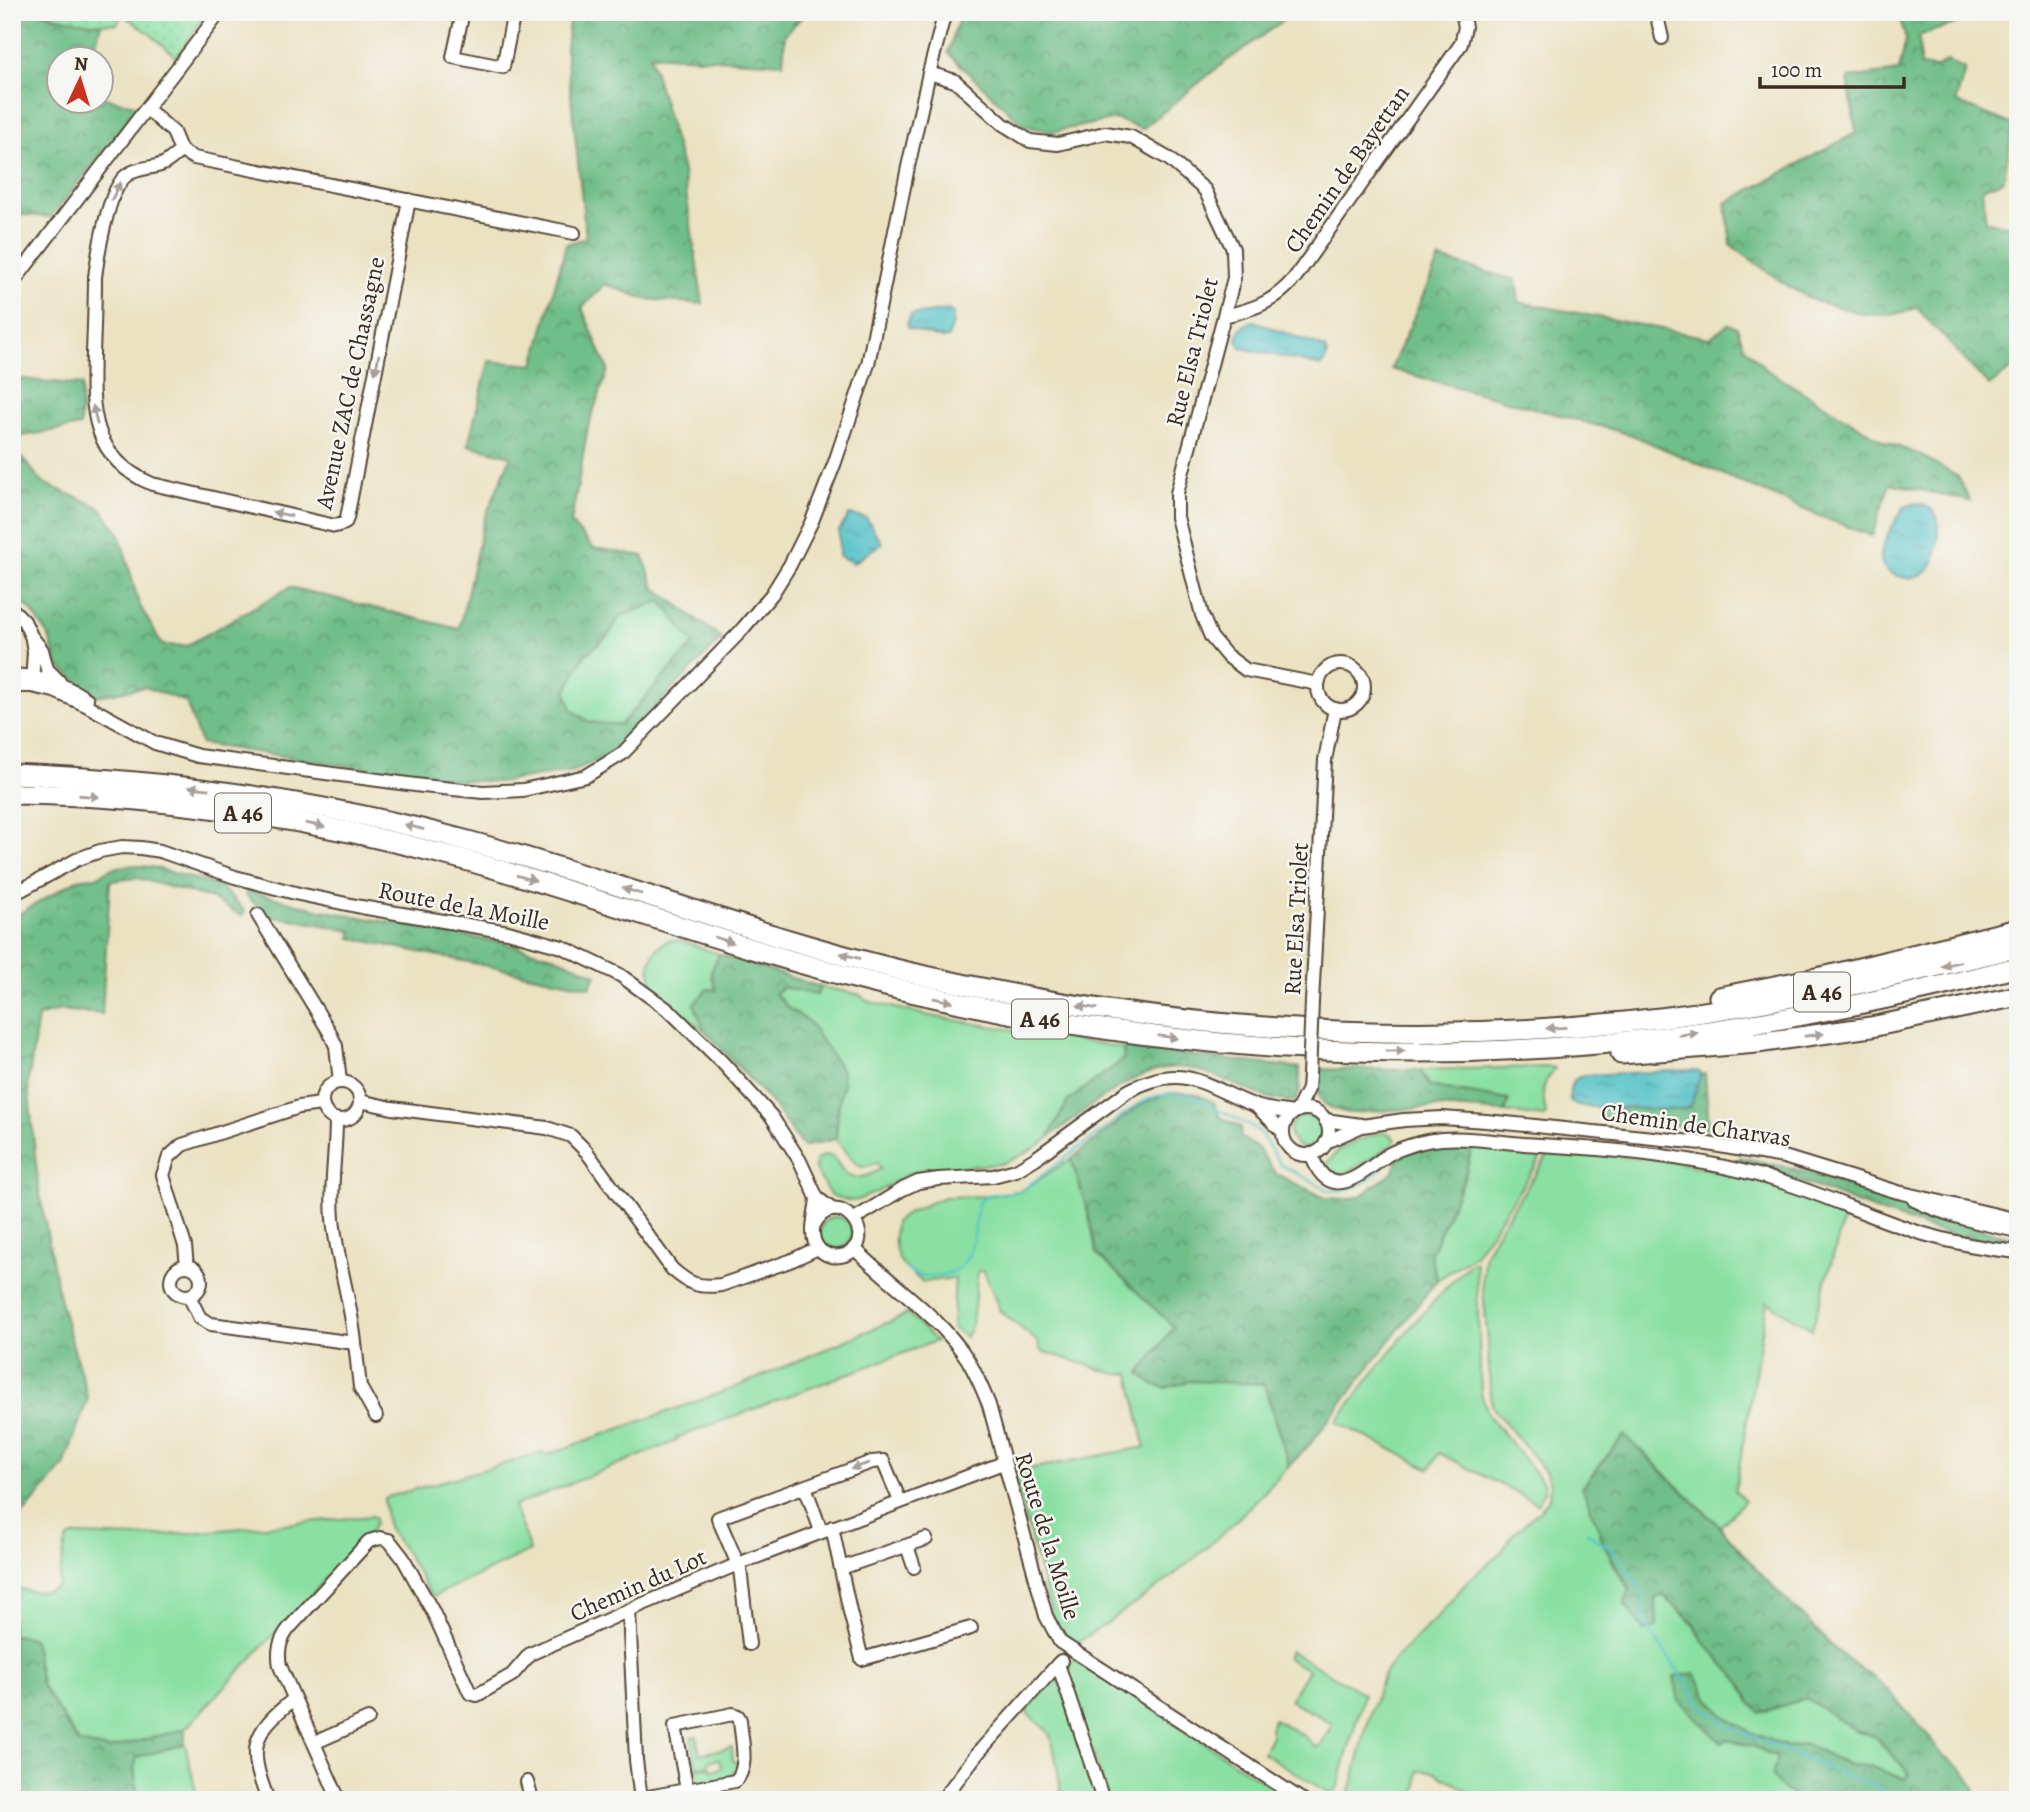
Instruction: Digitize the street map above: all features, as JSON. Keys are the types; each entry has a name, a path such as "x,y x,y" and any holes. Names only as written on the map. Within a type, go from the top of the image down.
{"highway":[{"name":"A 46","path":"12,774 110,779 200,788 363,814 500,850 852,957 972,986 1086,1007 1220,1023 1353,1031 1504,1031 1623,1022 1812,994 2018,947"},
{"name":"A 46","path":"12,794 85,796 199,807 367,836 461,859 853,978 970,1006 1040,1019 1182,1039 1298,1049 1432,1051 1546,1047 1656,1038 1795,1017 2018,967"},
{"path":"1623,1022 1631,1010 1820,978 2018,929"},
{"path":"1546,1047 1558,1057 1757,1044 1871,1027 2018,996"},
{"path":"1871,1027 1884,1030 2018,1009"}],"street":[{"path":"12,284 220,12"},
{"path":"463,12 453,57 503,66 509,13"},
{"path":"12,685 19,680 37,678 65,696 155,743 198,756 423,786 483,792 523,790 586,776 622,754 740,632 772,594 812,521 868,364 929,73 945,12"},
{"name":"Chemin de Bayettan","path":"1224,316 1264,305 1281,294 1294,279 1461,44 1465,27 1462,12"},
{"path":"1656,12 1662,37"},
{"name":"Rue Elsa Triolet","path":"929,73 955,81 1003,124 1030,141 1058,144 1105,133 1131,137 1169,159 1205,190 1233,249 1234,278 1177,493 1177,517 1202,615 1211,637 1226,655 1246,670 1318,684"},
{"path":"147,109 173,132 181,151 194,158 574,233"},
{"name":"Avenue ZAC de Chassagne","path":"181,151 162,164 141,168 128,175 116,188 110,203 95,277 91,397 95,422 118,461 130,472 152,484 335,526 345,523 347,518 409,200"},
{"path":"12,609 24,621 42,650 37,678"},
{"path":"1346,663 1356,668 1363,677 1365,688 1359,703 1352,708 1335,709 1322,700 1318,693 1318,684 1325,670 1335,664 1346,663"},
{"path":"12,675 60,682 88,699 124,727"},
{"name":"Rue Elsa Triolet","path":"1314,1111 1308,1089 1312,1002 1325,760 1335,709"},
{"name":"Route de la Moille","path":"12,895 78,859 122,847 141,848 299,894 508,932 562,947 604,966 634,984 671,1012 772,1117 800,1161 817,1198 833,1210"},
{"path":"258,915 329,1031 336,1046 340,1082"},
{"path":"854,1219 918,1182 939,1178 993,1176 1016,1170 1128,1091 1150,1081 1179,1077 1199,1080 1257,1106 1295,1112 1314,1111 1325,1120 1329,1133 1320,1150 1303,1155 1295,1152 1284,1140 1283,1132 1287,1119 1295,1112"},
{"path":"340,1082 352,1086 360,1101 355,1114 350,1118 336,1120 325,1112 321,1104 327,1088 340,1082"},
{"name":"Rue Elsa Triolet","path":"1295,1112 1308,1089"},
{"path":"360,1101 392,1108 547,1128 571,1136 586,1151 672,1269 689,1283 721,1285 790,1261 818,1248"},
{"path":"187,1266 185,1246 163,1175 169,1157 182,1144 299,1107 321,1104"},
{"path":"1257,1106 1283,1132"},
{"name":"Chemin de Charvas","path":"1325,1120 1362,1126 1422,1119 1463,1119 1702,1143 1784,1157 1898,1192 2018,1220"},
{"path":"336,1120 332,1215 353,1322 360,1387 376,1416"},
{"name":"Chemin de Charvas","path":"1326,1142 1362,1126"},
{"path":"1311,1154 1316,1167 1333,1182 1343,1182 1361,1174 1391,1153 1412,1144 1438,1140 1548,1145 1668,1156 1731,1167 1787,1183 1924,1234 1973,1246 2018,1252"},
{"path":"1898,1192 1927,1207 2018,1231"},
{"path":"814,1225 822,1215 833,1210 845,1212 854,1219 859,1234 854,1248 849,1253 836,1257 829,1256 818,1248 814,1241 814,1225 817,1198"},
{"name":"Route de la Moille","path":"854,1248 943,1329 967,1360 989,1405 1046,1616 1055,1636 1069,1649 1124,1682 1302,1800"},
{"path":"181,1266 191,1267 199,1273 201,1282 197,1291 189,1296 178,1295 170,1282 173,1272 181,1266"},
{"path":"189,1296 200,1318 211,1324 355,1343"},
{"path":"749,1644 738,1564 718,1518 872,1462 883,1461 900,1501"},
{"name":"Chemin du Lot","path":"294,1699 279,1660 279,1647 285,1633 369,1541 380,1538 389,1540 403,1558 433,1612 470,1693 477,1695 512,1675 530,1654 738,1564 1003,1463"},
{"path":"801,1488 807,1492 827,1529 841,1568 862,1658 971,1628"},
{"path":"841,1568 926,1539"},
{"path":"907,1546 914,1567"},
{"path":"629,1611 635,1746 643,1800 735,1781 742,1773 740,1720 733,1714 675,1727 687,1790"},
{"path":"942,1800 977,1754 1069,1649"},
{"path":"1058,1664 1103,1800"},
{"path":"268,1800 256,1766 256,1748 262,1732 294,1699 339,1800"},
{"path":"314,1743 368,1719"},
{"path":"527,1782 532,1800"}],"green space":[{"path":"12,12 41,12 54,17 101,24 95,46 46,46 46,116 116,116 116,100 139,106 51,217 12,214"},
{"path":"41,12 206,12 179,55 175,56 123,15 117,24 107,24"},
{"path":"570,12 807,12 785,34 783,63 650,55 682,167 703,304 645,299 605,284 582,308 608,370 588,427 571,523 593,548 643,556 654,587 722,638 611,754 573,771 503,782 457,780 201,744 186,702 145,687 97,696 57,665 49,636 31,610 12,593 12,446 43,483 100,507 119,532 139,604 162,645 186,646 290,587 459,629 484,520 511,456 468,445 489,361 534,365 566,244 586,238 566,49","holes":["661,601 694,644 620,725 589,722 572,710 566,692 584,656 609,635 619,617"]},
{"path":"961,12 1295,12 1217,68 1142,129 1116,119 1052,132 1023,125 948,53"},
{"path":"1898,12 1976,12 1975,17 1919,36 1920,66 1935,68 1947,61 1965,70 1956,102 2013,125 2004,180 1982,189 1986,221 2018,227 2018,364 1989,386 1917,308 1891,315 1864,314 1815,301 1786,285 1731,245 1726,203 1856,133 1848,78 1899,71 1906,39"},
{"path":"1439,259 1516,280 1519,302 1709,338 1728,324 1737,327 1744,346 1767,370 1883,441 1920,455 1958,477 1970,501 1890,483 1872,536 1819,516 1632,435 1391,369"},
{"path":"12,378 82,385 80,426 18,437 12,442"},
{"path":"661,601 694,644 620,725 590,723 572,710 566,692 584,656 609,635 619,617"},
{"path":"129,865 152,867 220,886 245,911 242,916 210,898 137,878 110,881 102,1014 60,1010 38,1017 28,1084 38,1183 59,1297 88,1398 64,1466 26,1511 12,1522 12,918 75,881 96,877 110,869"},
{"path":"248,891 321,910 504,943 553,956 596,974 590,987 351,938 352,931 268,917 246,895"},
{"path":"671,940 682,941 719,954 711,972 716,991 694,1004 705,1031 666,1000 652,981 650,970 653,954 659,946"},
{"path":"719,954 820,987 817,995 782,987 775,993 788,1008 808,1021 842,1071 836,1139 803,1147 769,1100 705,1031 694,1004 707,989 716,990 711,972"},
{"path":"782,987 817,995 820,987 858,994 870,1002 930,1016 1123,1048 1124,1059 1068,1101 1047,1140 1020,1156 1001,1164 930,1169 908,1174 879,1191 850,1201 830,1195 815,1169 816,1160 829,1155 844,1172 853,1177 881,1169 877,1163 863,1167 857,1165 836,1139 842,1071 808,1021 788,1008 775,993"},
{"path":"1123,1048 1300,1068 1299,1093 1295,1101 1277,1100 1203,1072 1182,1067 1167,1068 1121,1086 1048,1138 1068,1101 1124,1059"},
{"path":"1555,1068 1544,1085 1544,1117 1505,1112 1508,1100 1430,1086 1420,1070"},
{"path":"1317,1069 1420,1070 1430,1086 1509,1100 1505,1112 1437,1107 1350,1113 1331,1108 1321,1100 1317,1087"},
{"path":"1701,1074 1705,1074 1709,1129 1599,1118 1599,1107 1680,1110 1690,1106"},
{"path":"1169,1093 1193,1093 1214,1102 1220,1117 1241,1127 1240,1137 1258,1148 1276,1174 1325,1198 1350,1199 1360,1196 1394,1171 1398,1153 1434,1145 1472,1146 1465,1176 1430,1255 1437,1280 1310,1444 1289,1466 1264,1384 1190,1381 1166,1388 1150,1383 1140,1373 1174,1327 1097,1254 1088,1212 1071,1159 1141,1104"},
{"path":"1306,1116 1317,1121 1322,1132 1317,1143 1306,1148 1295,1143 1290,1132 1295,1121"},
{"path":"1381,1132 1391,1135 1394,1143 1358,1166 1339,1174 1325,1165 1343,1147"},
{"path":"1472,1146 1514,1148 1539,1152 1541,1155 1475,1255 1437,1280 1430,1255 1465,1176"},
{"path":"1551,1151 1666,1160 1764,1181 1846,1211 1812,1329 1767,1302 1735,1491 1745,1500 1720,1527 1641,1450 1599,1530 1612,1561 1627,1585 1642,1594 1663,1595 1692,1623 1705,1643 1741,1683 1750,1702 1806,1698 1855,1730 1874,1736 1910,1774 1904,1779 1869,1766 1849,1765 1806,1744 1788,1747 1750,1732 1722,1714 1708,1698 1695,1673 1721,1743 1728,1739 1777,1757 1779,1786 1800,1800 1484,1800 1435,1772 1418,1771 1417,1788 1411,1800 1348,1800 1371,1710 1384,1674 1468,1581 1502,1551 1513,1534 1549,1499 1550,1483 1545,1471 1493,1408 1482,1279 1485,1253"},
{"path":"1740,1157 1813,1174 1944,1219 2018,1238 2018,1246 1960,1237 1927,1228 1738,1162"},
{"path":"1071,1159 1088,1212 1097,1254 1174,1327 1140,1373 1166,1388 1190,1381 1264,1384 1289,1466 1241,1516 1190,1562 1074,1645 1062,1635 1053,1619 1013,1472 1145,1447 1130,1374 1116,1374 1041,1351 1038,1342 1000,1311 984,1271 978,1271 972,1324 966,1337 952,1329 955,1278 923,1282 907,1269 898,1257 895,1234 895,1222 909,1212 944,1197 986,1196 1022,1190"},
{"path":"836,1217 848,1221 852,1233 848,1245 836,1249 824,1245 820,1233 824,1221"},
{"path":"1472,1262 1476,1263 1481,1393 1489,1416 1544,1484 1538,1504 1439,1453 1430,1469 1336,1422 1418,1319"},
{"path":"908,1314 936,1341 676,1438 677,1441 514,1506 530,1551 432,1597 390,1531 384,1498 541,1453 546,1455 734,1388"},
{"path":"1624,1435 1720,1527 1759,1572 1836,1650 1884,1686 1944,1757 1969,1777 1975,1789 1975,1800 1800,1800 1779,1786 1772,1776 1777,1757 1728,1739 1722,1743 1679,1701 1674,1676 1695,1673 1708,1698 1722,1714 1750,1732 1788,1747 1806,1744 1849,1765 1869,1766 1904,1779 1910,1774 1874,1736 1855,1730 1806,1698 1760,1713 1750,1702 1741,1683 1705,1643 1693,1623 1663,1595 1656,1598 1657,1627 1644,1631 1625,1604 1630,1588 1603,1544 1582,1487"},
{"path":"372,1516 375,1523 371,1531 185,1729 108,1749 79,1743 41,1684 33,1638 12,1635 12,1588 42,1592 58,1586 65,1546 68,1538 77,1535 138,1537"},
{"path":"12,1635 33,1638 41,1684 79,1743 108,1749 185,1729 185,1744 137,1757 134,1769 138,1800 12,1800"},
{"path":"1290,1651 1364,1694 1334,1792 1329,1793 1263,1753 1272,1736 1270,1728 1274,1719 1304,1736 1316,1747 1321,1745 1331,1726 1330,1722 1290,1700 1308,1670 1287,1658"},
{"path":"1075,1660 1291,1800 1108,1800 1065,1667 1067,1663"},
{"path":"1053,1676 1057,1676 1102,1800 1062,1800 1051,1739 1047,1731 1026,1711"},
{"path":"696,1736 700,1754 732,1747 733,1761 738,1764 731,1775 723,1780 700,1784 697,1769 722,1768 719,1759 709,1761 709,1765 697,1767 691,1737"},
{"path":"185,1744 198,1800 138,1800 134,1769 137,1757"}],"water":[{"path":"948,310 953,313 953,324 948,338 943,339 908,328 911,315"},
{"path":"1254,321 1325,348 1326,360 1321,366 1242,348 1237,341 1240,330"},
{"path":"1916,503 1929,507 1935,513 1938,527 1937,545 1929,570 1918,577 1904,578 1887,571 1882,564 1881,555 1883,545 1904,507"},
{"path":"849,515 866,518 882,543 853,563 839,556 839,531"},
{"path":"1693,1070 1701,1074 1690,1106 1680,1110 1577,1106 1570,1100 1572,1084 1585,1075"}],"waterway":[{"path":"907,1269 922,1276 947,1274 957,1269 970,1251 978,1203 987,1195 1021,1191 1138,1104 1156,1096 1189,1095 1253,1127 1281,1165 1329,1190 1338,1191 1353,1187 1367,1180 1386,1164"},
{"path":"1587,1532 1613,1551 1634,1578 1643,1596 1644,1622 1704,1708 1729,1727 1897,1796"}]}
